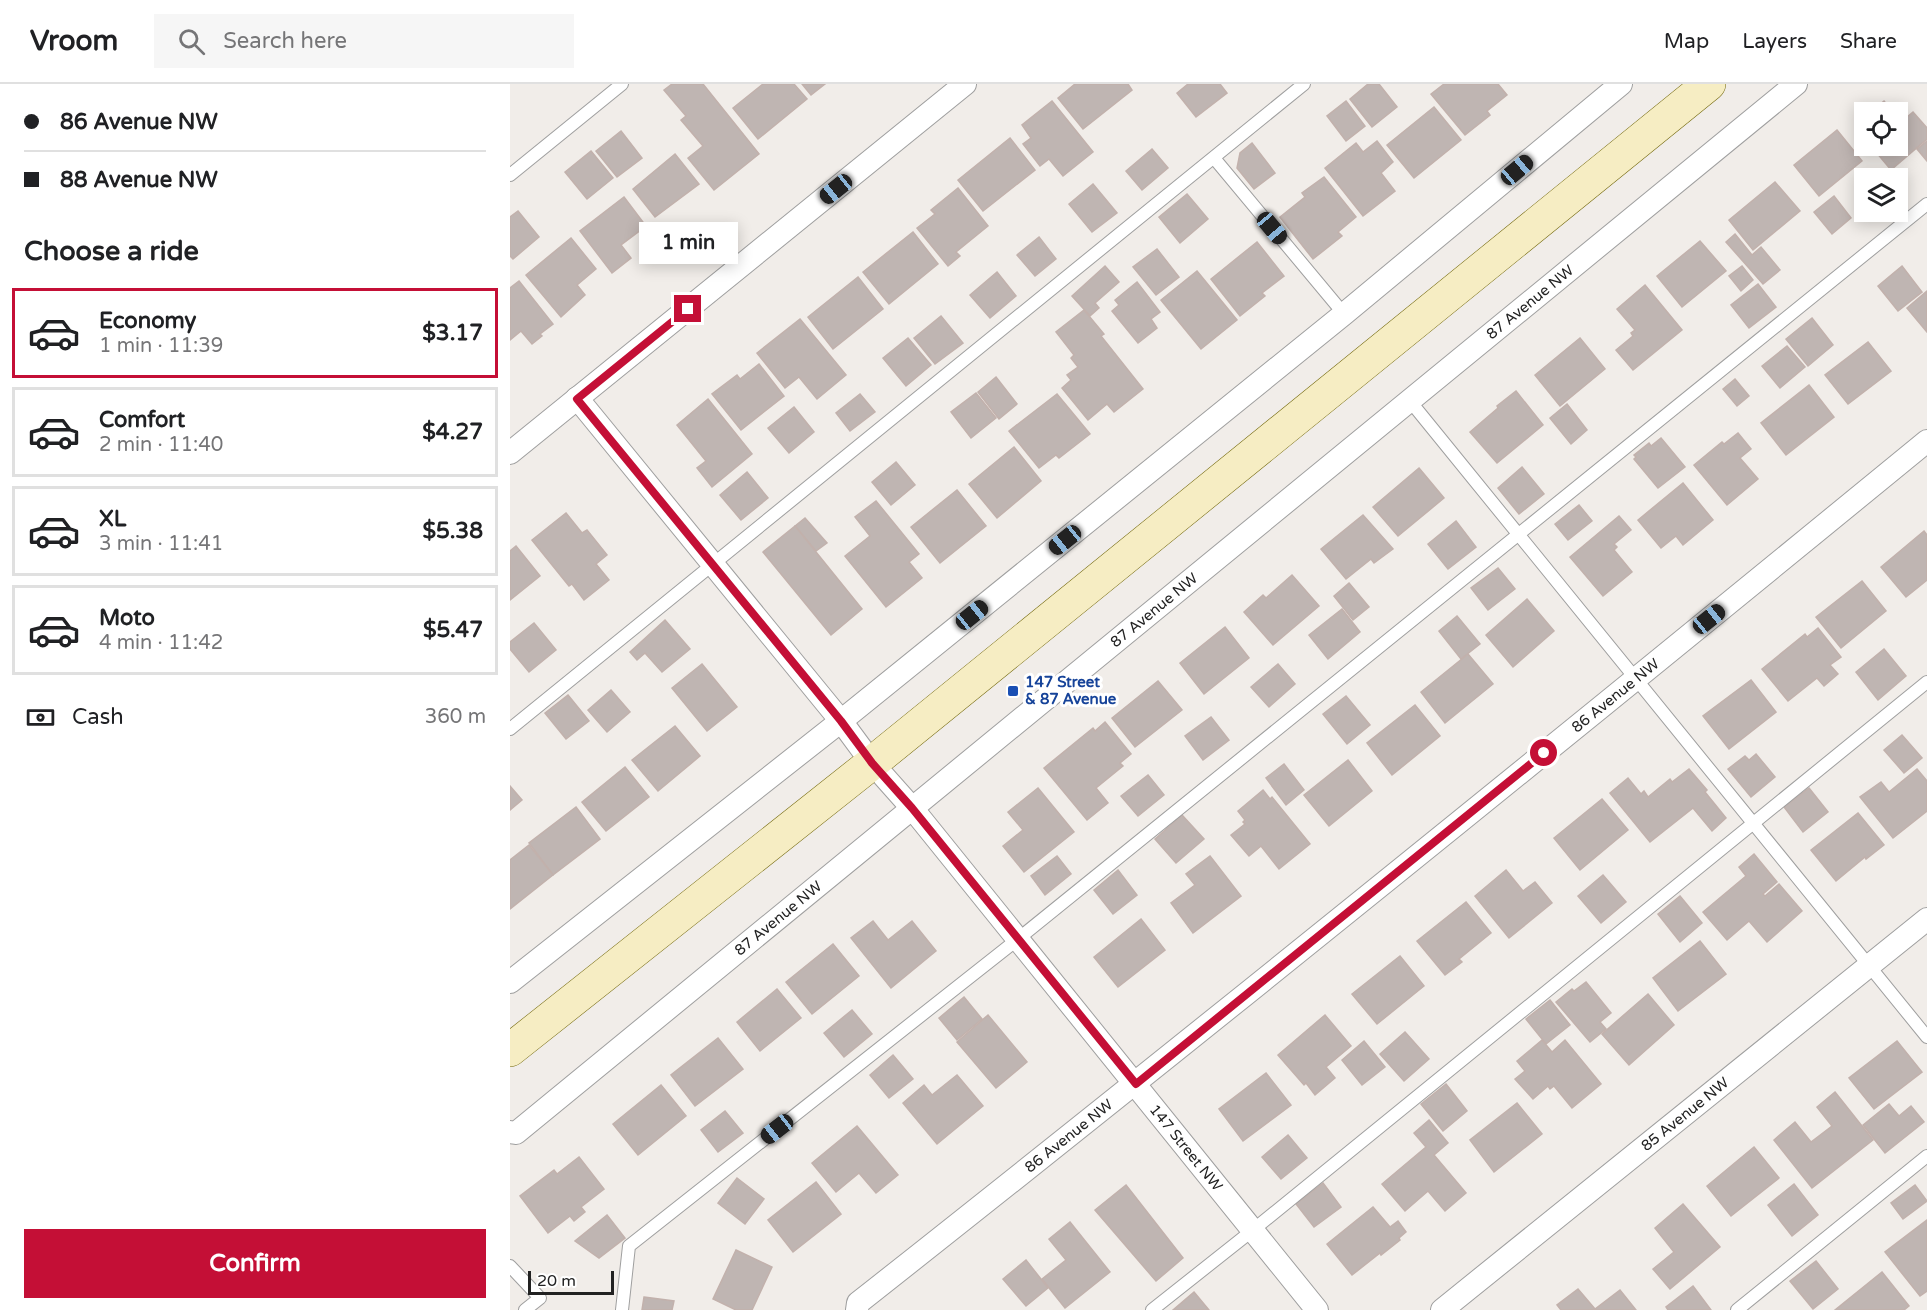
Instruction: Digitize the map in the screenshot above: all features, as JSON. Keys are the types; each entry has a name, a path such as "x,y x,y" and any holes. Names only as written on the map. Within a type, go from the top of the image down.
{"main road":[{"path":"510,1050 872,763 1709,84"}],"street":[{"path":"510,453 964,84"},
{"path":"510,982 841,721 1344,314 1621,84"},
{"name":"87 Avenue NW","path":"510,1132 516,1133 1796,84"},
{"name":"147 Street NW","path":"577,399 841,721 872,763 912,808 1317,1310"},
{"name":"86 Avenue NW","path":"856,1310 858,1303 1136,1084 1927,441"},
{"name":"85 Avenue NW","path":"1442,1310 1927,919"}],"lane":[{"path":"510,175 622,84"},
{"path":"510,729 1304,84"},
{"path":"1214,158 1344,314"},
{"path":"622,1310 629,1246 1018,939 1927,204"},
{"path":"1410,401 1927,1037"},
{"path":"1152,1310 1927,681"},
{"path":"1737,1310 1927,1156"},
{"path":"510,1266 540,1298 525,1310"}],"building":[{"path":"672,84 703,84 759,154 714,190 688,158 703,146 681,120 686,116 664,90"},
{"path":"763,84 794,84 807,99 758,139 733,108"},
{"path":"802,84 825,84 811,95"},
{"path":"1075,84 1128,84 1132,90 1083,129 1058,98"},
{"path":"1188,84 1220,84 1227,93 1196,117 1177,93"},
{"path":"1368,84 1379,84 1397,107 1372,127 1350,99"},
{"path":"1444,84 1498,84 1507,95 1487,111 1490,115 1465,135 1431,94"},
{"path":"1052,101 1093,152 1063,176 1049,159 1040,166 1023,144 1031,138 1022,125"},
{"path":"1346,101 1365,126 1346,141 1327,116"},
{"path":"1434,107 1461,140 1414,178 1387,145"},
{"path":"1913,112 1927,128 1927,139 1908,155 1908,116"},
{"path":"1837,130 1854,151 1854,156 1858,156 1862,161 1819,196 1794,165"},
{"path":"621,131 642,158 617,177 596,151"},
{"path":"1010,138 1035,170 983,211 958,180"},
{"path":"1377,141 1393,162 1381,173 1395,191 1363,216 1325,168 1356,143 1363,152"},
{"path":"1927,141 1927,161 1917,149"},
{"path":"1252,143 1275,173 1254,189 1237,168 1240,153"},
{"path":"1152,149 1168,168 1142,190 1126,171"},
{"path":"591,151 613,178 587,199 565,172"},
{"path":"675,154 699,184 655,217 633,189"},
{"path":"1879,156 1907,156 1893,168 1889,168"},
{"path":"1324,177 1356,217 1338,232 1342,236 1313,259 1280,217 1305,197 1302,193"},
{"path":"1775,182 1800,211 1753,250 1729,220"},
{"path":"1093,184 1117,213 1092,232 1069,204"},
{"path":"958,188 988,226 956,252 960,256 948,266 917,228 935,214 931,210"},
{"path":"1187,194 1208,219 1180,243 1159,217"},
{"path":"1834,196 1851,218 1832,234 1814,212"},
{"path":"624,197 646,226 621,245 631,258 612,273 580,231"},
{"path":"518,211 539,237 513,259 510,256 510,217"},
{"path":"913,232 938,264 889,304 863,272"},
{"path":"1735,234 1752,255 1761,247 1780,270 1763,284 1726,242"},
{"path":"1039,237 1056,259 1035,276 1017,255"},
{"path":"571,238 596,269 577,285 585,295 561,317 526,275"},
{"path":"1700,241 1726,271 1682,307 1657,276"},
{"path":"1257,242 1284,276 1262,293 1265,296 1240,316 1211,279"},
{"path":"1157,249 1179,277 1156,295 1133,267"},
{"path":"1105,266 1119,282 1095,303 1099,308 1090,316 1072,296"},
{"path":"1742,266 1753,280 1741,291 1729,276"},
{"path":"1902,266 1922,292 1898,311 1878,286"},
{"path":"1197,271 1237,320 1201,349 1161,300"},
{"path":"997,272 1016,296 990,318 970,295"},
{"path":"858,277 883,309 833,349 808,317"},
{"path":"519,281 553,324 532,344 521,331 510,340 510,288"},
{"path":"1137,282 1160,312 1151,319 1157,328 1138,343 1112,311 1119,305 1115,300"},
{"path":"1758,284 1776,307 1749,328 1731,305"},
{"path":"1645,285 1682,330 1633,370 1616,350 1633,336 1631,333 1635,330 1617,309"},
{"path":"1927,291 1927,332 1907,308"},
{"path":"1084,310 1104,334 1101,336 1143,389 1114,412 1107,404 1088,420 1062,388 1071,380 1067,375 1078,367 1071,358 1074,355 1056,332"},
{"path":"941,316 963,343 935,364 914,338"},
{"path":"1812,318 1833,345 1808,366 1786,339"},
{"path":"800,319 846,375 817,399 799,377 785,388 757,353"},
{"path":"908,338 931,365 906,386 883,358"},
{"path":"1580,338 1605,369 1560,406 1535,375"},
{"path":"1868,342 1891,371 1848,404 1825,375"},
{"path":"1787,346 1805,367 1780,388 1762,366"},
{"path":"759,364 784,396 741,430 712,394 737,375 740,379"},
{"path":"996,377 1017,404 999,419 978,392"},
{"path":"1735,379 1749,396 1737,406 1723,389"},
{"path":"1809,385 1834,417 1786,455 1761,423"},
{"path":"1516,391 1543,425 1497,463 1470,432"},
{"path":"976,393 996,418 971,438 951,412"},
{"path":"860,394 875,412 850,431 836,413"},
{"path":"1057,394 1090,434 1059,458 1056,455 1039,468 1009,431"},
{"path":"708,399 752,454 712,487 697,468 706,461 677,425"},
{"path":"1567,404 1587,430 1571,444 1550,418"},
{"path":"794,407 814,432 789,453 768,428"},
{"path":"1738,433 1751,449 1740,458 1758,479 1727,505 1694,465 1722,442 1724,444"},
{"path":"1661,438 1685,467 1658,488 1634,459 1636,457 1634,455 1649,443 1651,446"},
{"path":"1014,447 1041,481 997,518 969,484"},
{"path":"896,462 915,485 891,505 872,482"},
{"path":"1522,467 1544,494 1519,514 1498,488"},
{"path":"1419,468 1444,498 1398,536 1373,507"},
{"path":"747,472 768,498 741,520 720,495"},
{"path":"1683,483 1713,520 1683,545 1676,536 1661,548 1638,520"},
{"path":"957,490 986,526 940,563 911,527"},
{"path":"876,501 919,554 909,562 922,578 886,607 845,556 870,536 855,517"},
{"path":"1579,505 1592,521 1568,540 1555,524"},
{"path":"566,513 582,533 587,530 607,555 596,564 609,580 584,600 572,584 569,586 532,540"},
{"path":"1363,515 1393,549 1374,563 1371,559 1346,579 1321,549"},
{"path":"1619,516 1631,530 1614,544 1617,547 1614,550 1632,572 1603,596 1570,557"},
{"path":"805,518 827,543 816,551 795,526"},
{"path":"1456,521 1476,547 1448,569 1428,544"},
{"path":"795,526 862,609 831,635 763,552"},
{"path":"1924,531 1927,535 1927,580 1906,597 1881,567"},
{"path":"516,546 540,576 510,600 510,551"},
{"path":"1498,568 1515,589 1488,610 1471,588"},
{"path":"1292,575 1319,606 1273,645 1244,612 1263,595 1266,598"},
{"path":"1862,581 1886,611 1841,648 1816,617"},
{"path":"1349,583 1369,607 1353,620 1334,596"},
{"path":"1527,599 1554,631 1513,667 1486,635"},
{"path":"1342,609 1360,632 1328,659 1309,635"},
{"path":"1457,616 1480,644 1461,659 1439,631"},
{"path":"665,620 690,649 662,672 645,653 637,660 630,652"},
{"path":"534,623 556,650 529,672 510,649 510,642"},
{"path":"1225,627 1249,658 1204,694 1180,663"},
{"path":"1818,628 1841,657 1830,665 1838,674 1824,686 1817,678 1788,701 1762,669 1805,634 1807,637"},
{"path":"1884,649 1906,676 1878,700 1856,672"},
{"path":"1468,654 1493,684 1445,723 1421,692"},
{"path":"702,664 737,707 707,731 672,688"},
{"path":"1278,664 1295,684 1269,707 1251,687"},
{"path":"1751,680 1776,712 1729,749 1703,716"},
{"path":"1158,681 1182,710 1135,747 1112,718"},
{"path":"611,690 630,712 607,732 588,710"},
{"path":"568,695 589,721 566,739 545,713"},
{"path":"1346,696 1370,725 1347,744 1323,714"},
{"path":"1415,705 1440,736 1392,775 1367,743"},
{"path":"1211,717 1229,740 1203,760 1185,736"},
{"path":"1105,722 1131,754 1120,763 1123,766 1096,788 1108,803 1087,820 1044,768 1093,728 1095,731"},
{"path":"675,726 700,756 658,791 632,760"},
{"path":"1902,735 1922,758 1904,773 1884,750"},
{"path":"1756,754 1775,777 1751,797 1728,769 1745,756 1749,760"},
{"path":"1348,760 1372,791 1329,826 1304,795"},
{"path":"1284,764 1304,790 1286,805 1266,778"},
{"path":"625,767 649,797 606,831 582,802"},
{"path":"1689,769 1726,818 1712,831 1693,808 1650,842 1610,793 1628,778 1641,794 1644,791 1648,797 1670,779 1672,782"},
{"path":"1917,769 1927,781 1927,811 1893,838 1860,797 1881,782 1889,792"},
{"path":"1148,775 1164,795 1138,816 1121,796"},
{"path":"510,786 522,800 510,810"},
{"path":"1038,788 1074,832 1024,872 1003,846 1023,830 1008,812"},
{"path":"1809,788 1828,812 1803,832 1784,807"},
{"path":"1263,790 1270,799 1272,797 1310,844 1279,869 1261,846 1249,856 1231,835 1245,824 1243,822 1245,820 1238,811"},
{"path":"1602,799 1628,830 1580,870 1554,838"},
{"path":"576,807 600,839 553,875 529,843"},
{"path":"1858,813 1884,845 1836,881 1811,850"},
{"path":"1182,815 1204,839 1176,863 1155,839"},
{"path":"529,845 553,875 510,909 510,860"},
{"path":"1754,854 1777,882 1763,894 1765,896 1779,884 1802,911 1767,942 1749,921 1727,940 1703,912 1746,876 1739,867"},
{"path":"1057,856 1071,874 1045,895 1031,876"},
{"path":"1210,856 1241,896 1193,933 1171,903 1195,885 1186,874"},
{"path":"1118,870 1137,895 1113,914 1094,890"},
{"path":"1506,870 1523,891 1535,882 1552,903 1509,938 1475,896"},
{"path":"1603,875 1626,902 1601,923 1578,896"},
{"path":"1680,896 1702,923 1680,942 1658,914"},
{"path":"1466,902 1491,933 1459,959 1462,962 1445,975 1417,941"},
{"path":"1141,919 1165,950 1118,987 1094,957"},
{"path":"873,921 888,940 912,921 936,951 891,988 851,938"},
{"path":"1700,941 1726,974 1678,1011 1653,978"},
{"path":"833,944 859,976 812,1014 786,982"},
{"path":"1400,956 1424,986 1377,1024 1352,994"},
{"path":"1586,982 1611,1013 1600,1022 1606,1029 1590,1042 1556,1002 1572,989 1574,991"},
{"path":"777,989 801,1018 760,1051 737,1022"},
{"path":"1648,994 1674,1025 1629,1065 1602,1034"},
{"path":"964,997 982,1019 957,1040 939,1018"},
{"path":"1550,1000 1570,1025 1546,1044 1526,1019"},
{"path":"852,1010 872,1034 844,1057 824,1033"},
{"path":"988,1015 1027,1062 996,1088 957,1042"},
{"path":"1325,1015 1351,1046 1326,1067 1335,1078 1315,1095 1278,1055"},
{"path":"1405,1032 1429,1059 1404,1081 1380,1054"},
{"path":"718,1038 743,1069 695,1106 671,1075"},
{"path":"1542,1040 1552,1052 1565,1040 1601,1084 1572,1108 1554,1086 1550,1089 1548,1086 1533,1099 1515,1079 1525,1071 1517,1061"},
{"path":"1364,1041 1385,1067 1362,1085 1342,1060"},
{"path":"1897,1041 1922,1072 1874,1109 1849,1078"},
{"path":"893,1055 913,1079 889,1098 870,1075"},
{"path":"1266,1073 1291,1105 1243,1141 1219,1109"},
{"path":"957,1075 983,1106 937,1144 903,1103 924,1085 932,1095"},
{"path":"1446,1084 1467,1111 1443,1131 1421,1104"},
{"path":"661,1085 686,1116 638,1155 613,1124"},
{"path":"1835,1092 1873,1140 1812,1188 1774,1140 1795,1122 1811,1142 1832,1126 1817,1107"},
{"path":"1517,1103 1542,1134 1494,1172 1470,1140"},
{"path":"1889,1104 1899,1116 1911,1106 1924,1122 1885,1153 1863,1125"},
{"path":"725,1111 743,1133 718,1152 701,1130"},
{"path":"1429,1120 1448,1143 1434,1155 1466,1193 1445,1211 1428,1191 1405,1211 1382,1184 1426,1147 1414,1133"},
{"path":"857,1126 898,1175 876,1193 859,1173 836,1192 812,1163"},
{"path":"1288,1135 1307,1158 1281,1179 1262,1157"},
{"path":"1754,1147 1779,1178 1731,1216 1707,1186"},
{"path":"579,1157 604,1189 581,1207 585,1212 574,1221 570,1216 548,1233 520,1196 554,1170 557,1174"},
{"path":"737,1178 764,1199 745,1224 718,1203"},
{"path":"816,1182 841,1214 793,1252 768,1220"},
{"path":"1323,1183 1341,1207 1314,1227 1296,1204"},
{"path":"1794,1184 1818,1215 1792,1236 1768,1205"},
{"path":"1126,1185 1183,1258 1156,1281 1095,1210"},
{"path":"1915,1185 1927,1201 1903,1219 1891,1203"},
{"path":"1683,1204 1720,1247 1670,1289 1653,1269 1674,1252 1655,1228"},
{"path":"1373,1207 1390,1227 1398,1221 1406,1232 1399,1238 1400,1240 1352,1275 1327,1244"},
{"path":"607,1215 625,1238 599,1258 575,1241"},
{"path":"1927,1220 1927,1291 1920,1296 1885,1252"},
{"path":"1070,1222 1110,1272 1065,1308 1042,1279 1066,1260 1049,1239"},
{"path":"736,1250 772,1267 752,1310 736,1310 713,1299"},
{"path":"1026,1260 1048,1288 1026,1306 1003,1279"},
{"path":"1816,1261 1838,1289 1813,1309 1790,1281"},
{"path":"1882,1272 1909,1306 1904,1310 1835,1310"},
{"path":"1693,1286 1711,1310 1668,1310 1666,1307"},
{"path":"1578,1289 1595,1309 1620,1290 1636,1310 1561,1310 1557,1305"},
{"path":"1194,1292 1209,1310 1173,1310"},
{"path":"644,1297 674,1301 672,1310 642,1310"}],"place":[{"name":"147 Street & 87 Avenue","path":"1013,691"}],"route":[{"path":"688,309 577,399 1136,1084 1544,753"}]}
